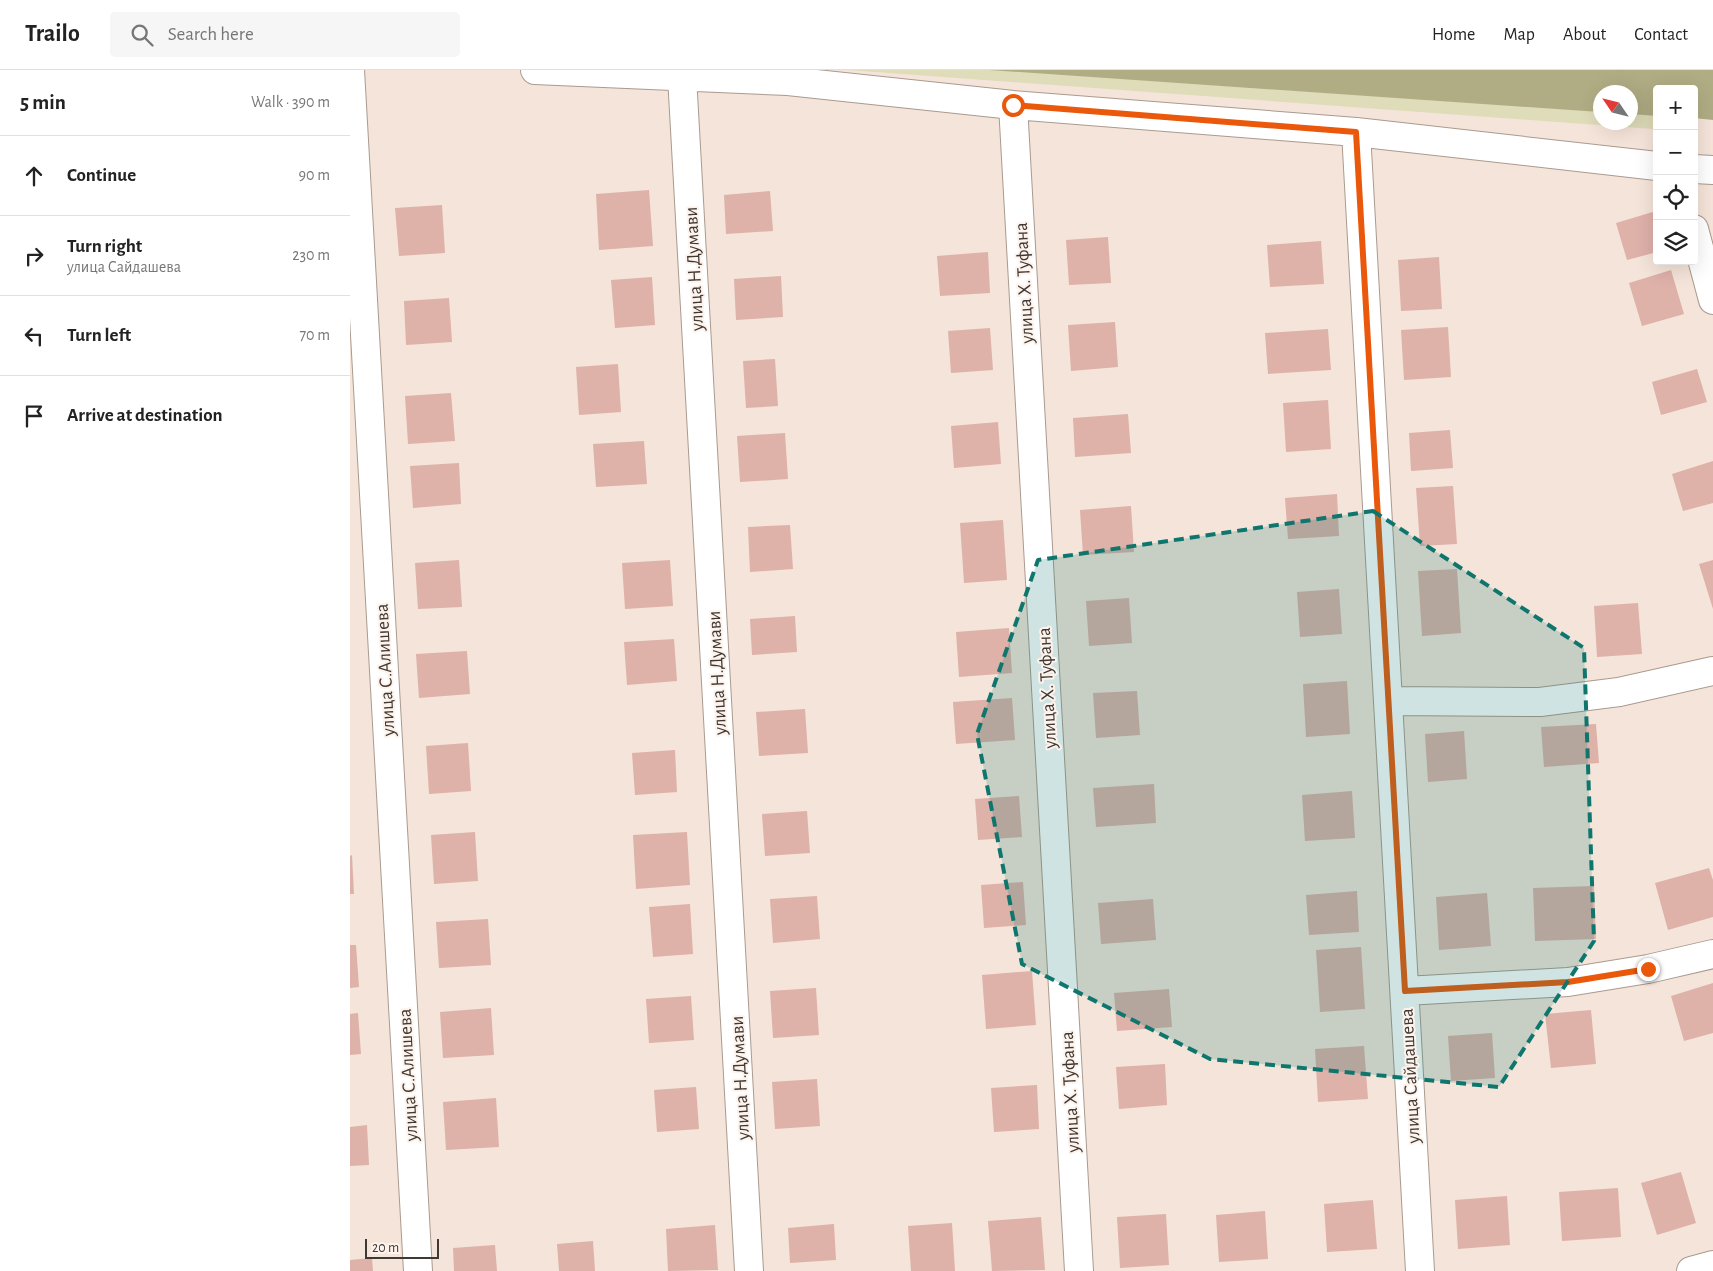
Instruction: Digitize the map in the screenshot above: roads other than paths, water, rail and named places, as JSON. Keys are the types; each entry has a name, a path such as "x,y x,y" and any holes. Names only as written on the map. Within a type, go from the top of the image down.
{"street":[{"name":"улица С.Алишева","path":"350,70 418,1271"},
{"path":"535,70 788,81 1013,105 1356,132 1653,166"},
{"name":"улица Н.Думави","path":"682,76 749,1271"},
{"name":"улица Х. Туфана","path":"1013,105 1079,1271"},
{"name":"улица Сайдашева","path":"1356,132 1420,1271"},
{"path":"1698,169 1713,170"},
{"path":"1698,244 1713,300"},
{"path":"1389,701 1540,702 1619,692 1713,671"},
{"path":"1405,991 1568,982 1648,969 1713,954"},
{"path":"1691,1271 1713,1266"}]}
